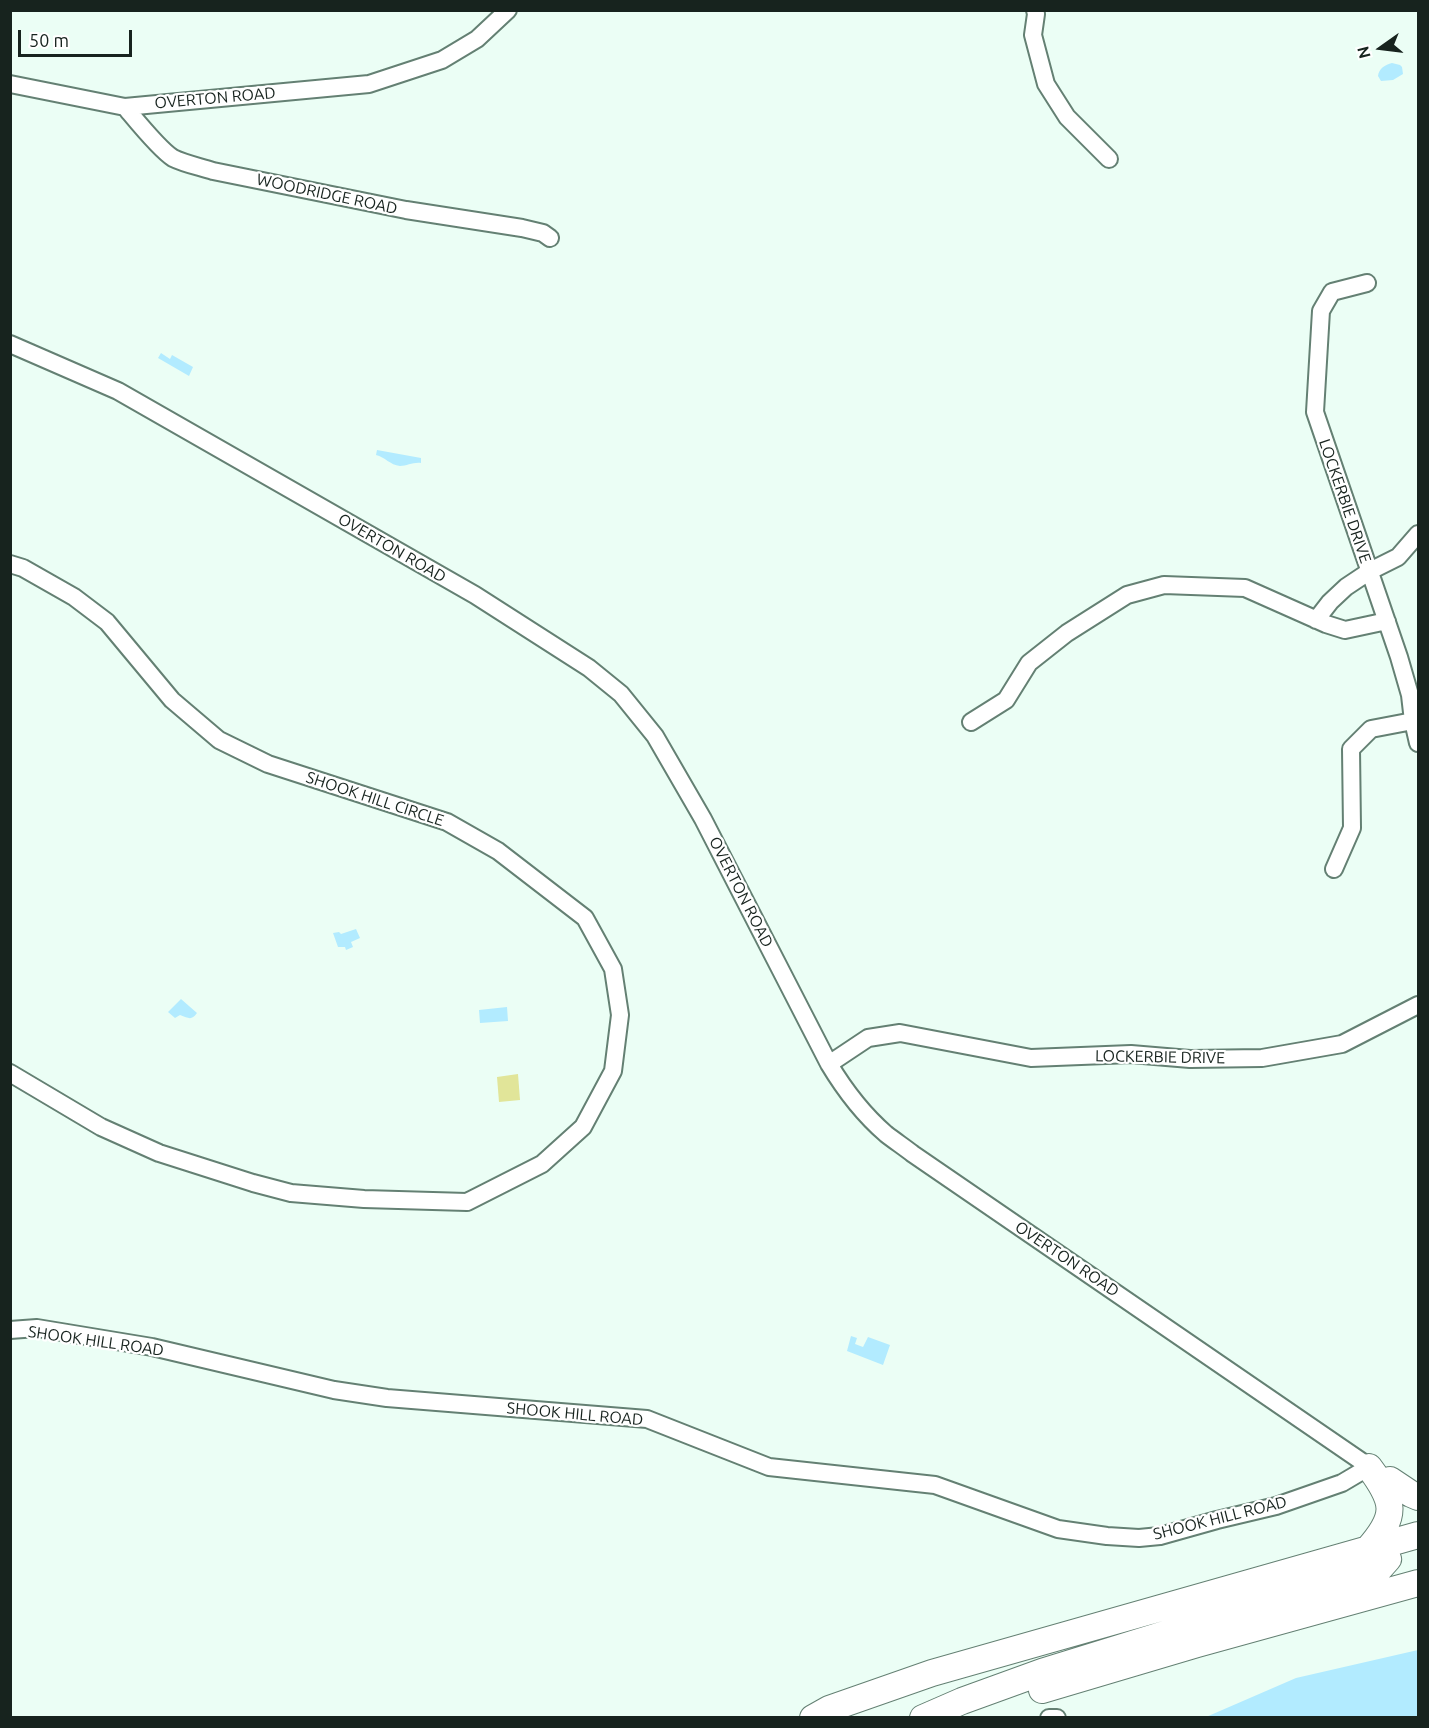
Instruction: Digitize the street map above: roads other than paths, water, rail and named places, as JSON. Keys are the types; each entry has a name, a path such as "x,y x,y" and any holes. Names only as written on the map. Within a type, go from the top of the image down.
{"highway":[{"path":"1380,1473 1419,1497"},
{"path":"1368,1549 1380,1535 1388,1520 1390,1502 1380,1473"},
{"path":"813,1718 829,1709 932,1673 1419,1535"},
{"path":"1349,1581 1380,1568 1388,1559 1385,1553 1368,1549"},
{"path":"923,1718 1042,1672 1262,1604 1419,1564"},
{"path":"949,1718 1197,1644 1419,1583"}],"street":[{"name":"OVERTON ROAD","path":"10,84 125,106 369,84 442,60 477,39 508,10"},
{"path":"1041,12 1033,35 1046,84 1067,117 1108,159"},
{"name":"WOODRIDGE ROAD","path":"125,106 141,126 173,158 213,171 406,210 522,228 543,233 550,238"},
{"name":"LOCKERBIE DRIVE","path":"1367,283 1332,292 1321,311 1315,412 1387,621 1410,695 1413,721 1419,743"},
{"name":"OVERTON ROAD","path":"10,344 118,391 475,595 589,668 621,694 655,736 703,819 829,1064 853,1098 886,1133 1380,1473 1419,1510"},
{"path":"1316,620 1346,587 1370,571 1398,557 1419,534"},
{"name":"SHOOK HILL CIRCLE","path":"10,564 22,568 74,597 106,622 172,700 219,740 268,764 447,822 498,851 585,918 613,969 621,1015 613,1071 583,1127 542,1164 468,1202 364,1199 291,1193 253,1183 140,1145 101,1127 10,1073"},
{"path":"971,722 1006,700 1029,663 1067,633 1126,595 1164,585 1245,588 1316,620 1345,630 1387,621"},
{"path":"1334,869 1352,828 1351,749 1371,729 1413,721"},
{"name":"LOCKERBIE DRIVE","path":"829,1064 868,1038 900,1033 1031,1058 1131,1054 1190,1059 1262,1058 1342,1044 1419,1005"},
{"name":"SHOOK HILL ROAD","path":"10,1330 38,1328 152,1347 334,1390 387,1398 647,1419 769,1467 935,1485 1058,1529 1107,1536 1139,1538 1160,1536 1276,1506 1342,1483 1380,1473"},
{"path":"1049,1718 1057,1718"}],"water":[{"path":"1392,63 1402,67 1403,74 1393,80 1381,81 1378,76 1380,71"},
{"path":"161,353 170,359 172,355 193,367 189,376 158,358"},
{"path":"377,450 421,458 421,463 396,465 376,455"},
{"path":"356,929 360,938 351,942 353,947 346,950 345,947 338,947 333,933 341,934"},
{"path":"181,999 197,1013 193,1017 180,1015 175,1018 168,1012"},
{"path":"507,1007 508,1021 480,1023 479,1010"},
{"path":"851,1336 857,1338 855,1344 863,1347 868,1337 890,1345 883,1365 847,1351"},
{"path":"1418,1650 1418,1717 1206,1717 1296,1678"}]}
